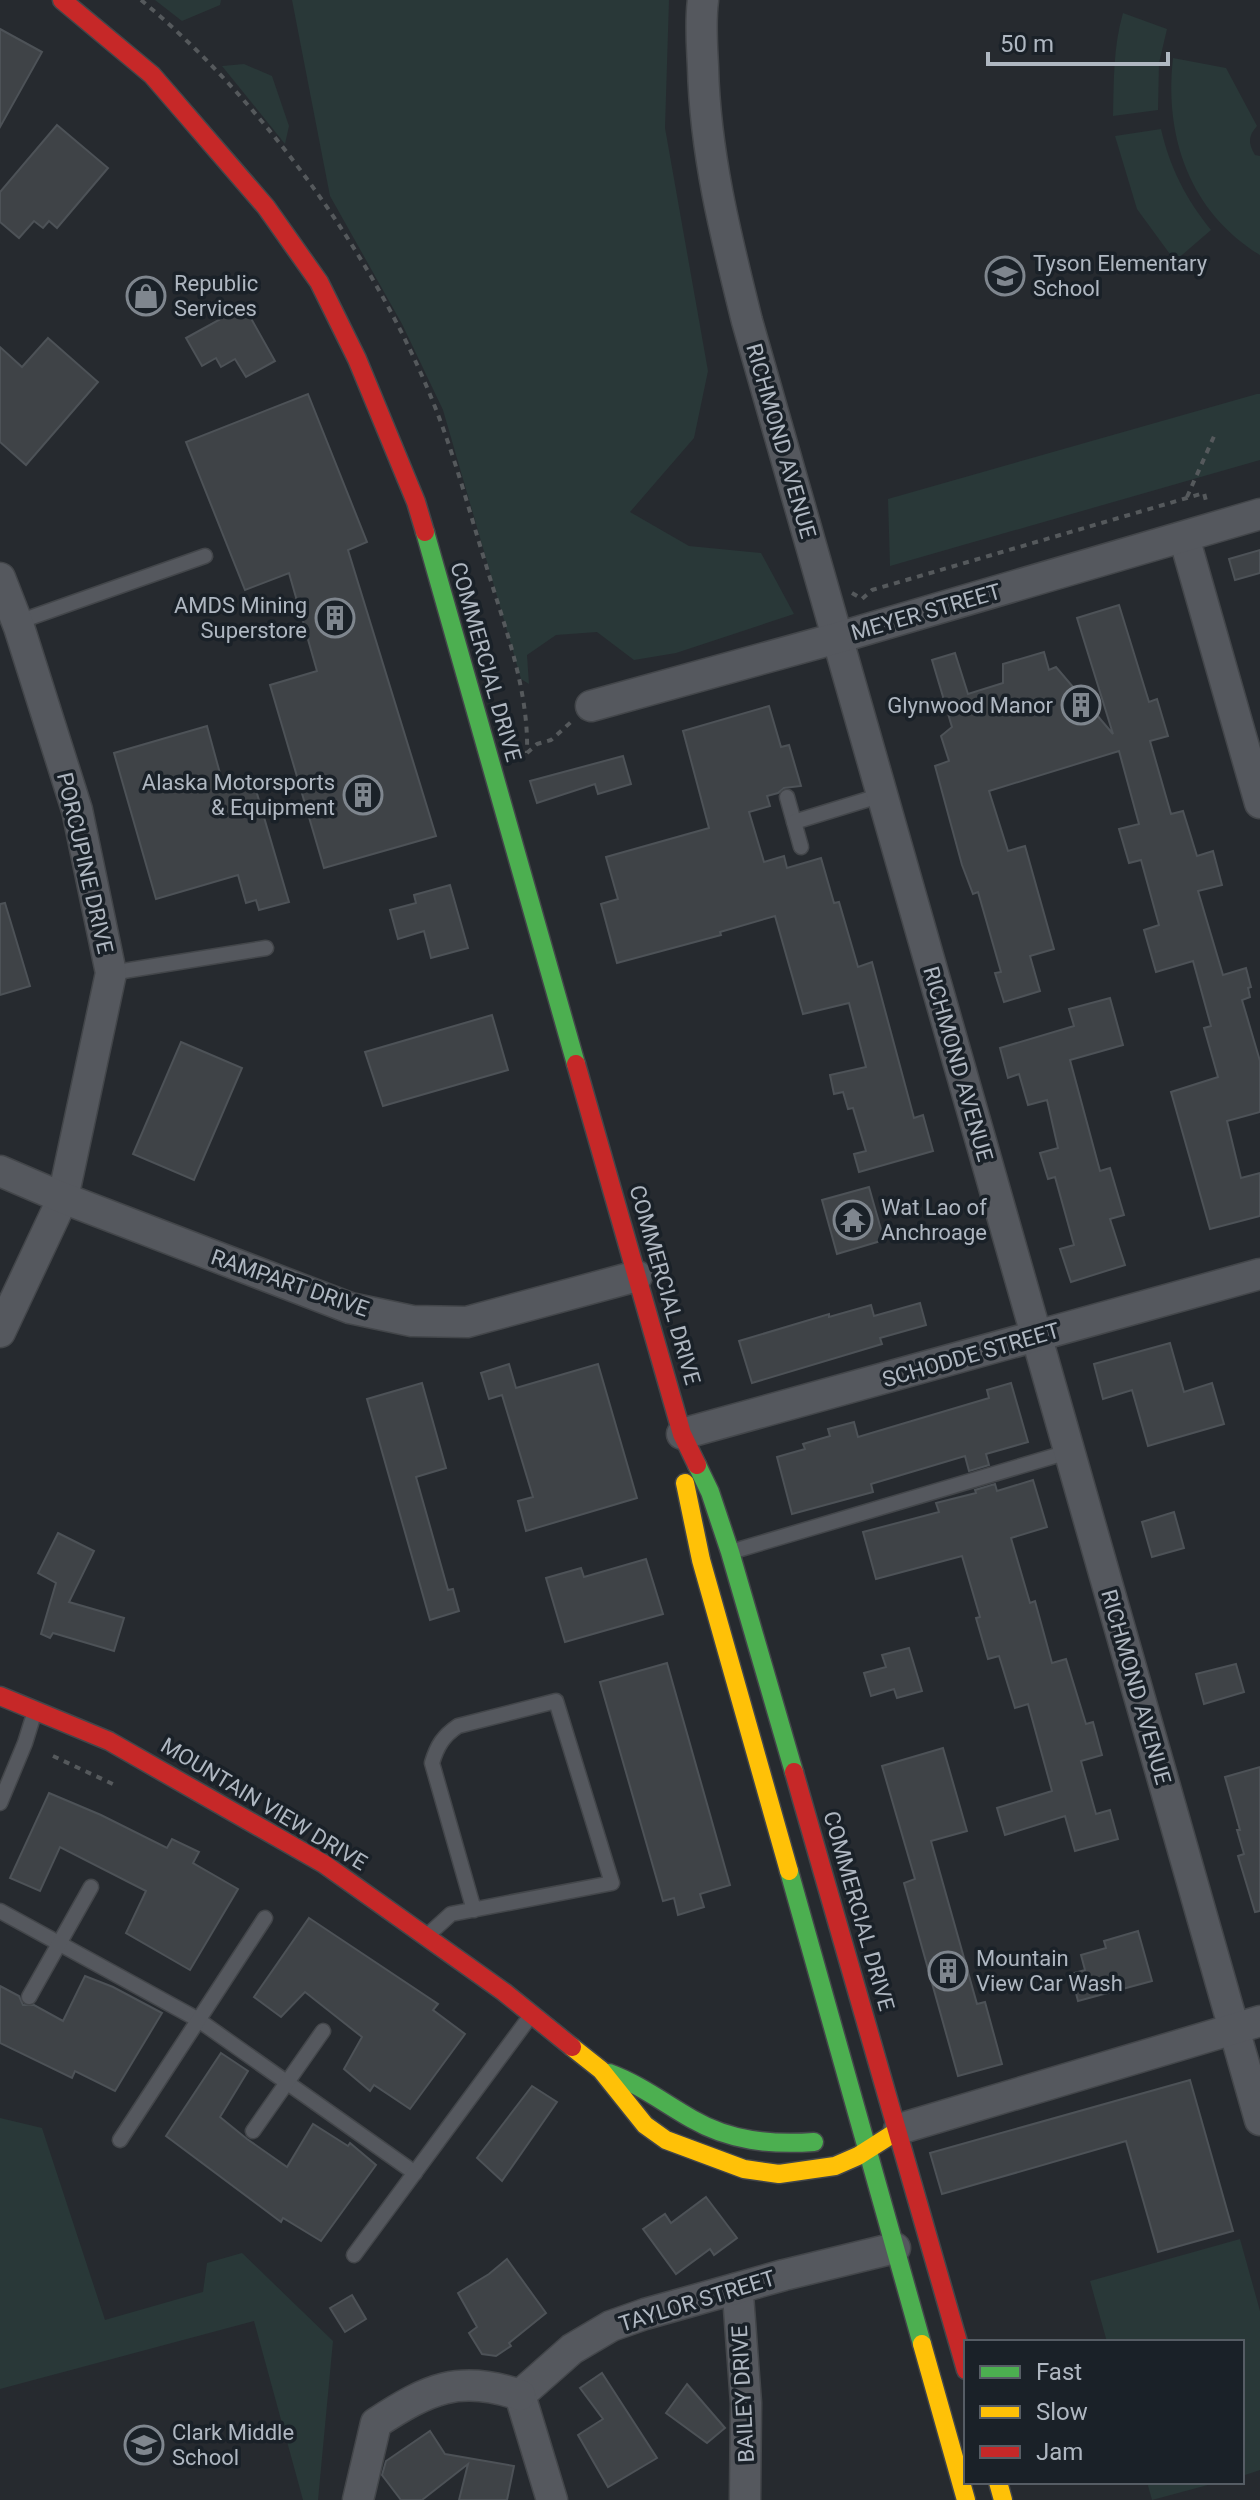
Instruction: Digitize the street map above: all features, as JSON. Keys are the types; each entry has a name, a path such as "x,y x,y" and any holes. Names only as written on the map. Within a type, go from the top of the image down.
{"main road":[{"name":"COMMERCIAL DRIVE","path":"62,0 152,75 266,207 319,282 357,359 416,502 682,1434 710,1492 730,1552 899,2129"},
{"name":"COMMERCIAL DRIVE","path":"682,1434 685,1489 701,1560 866,2143"},
{"name":"MOUNTAIN VIEW DRIVE","path":"0,1696 109,1741 324,1864 532,2014 601,2070 645,2125 666,2140 744,2169 779,2174 835,2166 866,2143 899,2129"},
{"name":"MOUNTAIN VIEW DRIVE","path":"601,2070 629,2079 704,2126 729,2134 773,2145 837,2139 866,2143"},
{"path":"899,2129 964,2363"},
{"path":"866,2143 966,2500"}],"street":[{"name":"RICHMOND AVENUE","path":"703,0 704,115 719,209 747,321 1068,1452 1247,2024 1260,2120"},
{"name":"MEYER STREET","path":"591,706 837,638 1260,514"},
{"path":"1184,537 1260,803"},
{"name":"PORCUPINE DRIVE","path":"0,578 18,622 77,810 111,973 63,1198 0,1332"},
{"name":"RAMPART DRIVE","path":"0,1171 350,1308 412,1321 467,1322 637,1276"},
{"name":"SCHODDE STREET","path":"682,1434 1260,1274"},
{"path":"899,2129 1247,2024"},
{"name":"TAYLOR STREET","path":"520,2395 572,2349 611,2326 735,2289 895,2248"},
{"name":"BAILEY DRIVE","path":"735,2289 738,2295 746,2403 745,2500"},
{"path":"358,2500 376,2423 401,2407 461,2383 497,2387 520,2395 552,2500"}],"lane":[{"path":"18,622 205,556"},
{"path":"794,822 882,795"},
{"path":"787,797 801,847"},
{"path":"111,973 266,948"},
{"path":"730,1552 1068,1452"},
{"path":"427,1937 451,1914 474,1910 612,1883 556,1701 458,1726 444,1735 432,1763 474,1910"},
{"path":"0,1803 35,1711"},
{"path":"29,1997 91,1887"},
{"path":"0,1911 197,2019 415,2173"},
{"path":"120,2140 265,1918"},
{"path":"354,2255 532,2014"},
{"path":"253,2131 323,2031"}],"path":[{"path":"1187,497 1215,434"},
{"path":"851,592 862,599 872,590 1204,493"},
{"path":"519,760 537,744 551,740"},
{"path":"25,1743 119,1787"}],"shaded area":[{"path":"155,0 221,0 220,5 182,21"},
{"path":"292,0 669,0 665,128 708,371 694,438 630,512 689,546 761,553 794,614 676,653 634,660 597,632 556,635 527,655 529,684 521,679 443,410 402,324 330,196"},
{"path":"1123,13 1167,29 1159,63 1158,110 1113,116 1116,51"},
{"path":"1173,58 1226,68 1257,126 1250,140 1255,155 1260,156 1260,255 1216,217 1199,195 1187,170 1173,116"},
{"path":"244,64 272,76 289,126 285,144 222,66"},
{"path":"1161,129 1180,182 1211,230 1175,261 1137,209 1115,136"},
{"path":"1260,394 1260,460 890,566 888,499"},
{"path":"0,2118 42,2128 105,2320 203,2292 207,2263 242,2253 333,2341 318,2500 303,2500 254,2321 0,2389"},
{"path":"1240,2239 1260,2311 1260,2470 1244,2475 1244,2340 1106,2340 1090,2281"},
{"path":"1148,2484 1212,2484 1152,2500"}],"building":[{"path":"0,29 42,52 0,127"},
{"path":"57,125 108,168 57,228 49,221 43,228 34,221 19,238 0,222 0,192"},
{"path":"244,306 275,361 246,377 235,359 221,367 216,358 202,366 186,338"},
{"path":"48,338 98,382 26,465 0,442 0,347 22,367"},
{"path":"308,394 367,542 348,550 436,836 324,868 270,685 317,671 289,573 245,590 186,442"},
{"path":"1260,550 1260,573 1235,580 1229,559"},
{"path":"1119,605 1149,702 1157,699 1168,736 1150,741 1171,814 1183,811 1197,856 1213,851 1222,885 1198,891 1223,975 1246,968 1251,987 1248,988 1250,997 1242,1000 1260,1061 1260,1112 1227,1121 1241,1178 1260,1173 1260,1216 1210,1229 1171,1092 1218,1077 1204,1028 1211,1026 1193,961 1156,972 1144,930 1159,925 1141,860 1129,863 1119,829 1139,824 1119,751 989,791 1008,851 1025,846 1054,949 1030,956 1040,991 1004,1002 995,973 1001,972 978,892 973,894 962,865 935,766 949,761 941,736 952,727 932,660 955,653 968,694 1003,683 1003,664 1044,652 1049,670 1056,667 1113,734 1077,618"},
{"path":"769,706 781,747 789,745 801,786 784,788 767,796 770,806 749,812 764,862 784,856 787,868 821,858 834,903 839,902 858,967 872,962 914,1118 923,1115 933,1151 859,1172 854,1154 866,1151 853,1108 848,1109 843,1092 834,1094 830,1075 866,1067 849,1003 803,1014 775,916 720,932 721,935 617,963 601,904 618,899 606,857 709,828 683,731"},
{"path":"207,726 224,788 253,780 289,902 259,910 256,900 246,903 238,875 156,899 114,753"},
{"path":"623,756 631,784 598,794 595,784 537,803 530,781"},
{"path":"450,885 468,948 431,958 424,931 398,939 390,910 416,903 414,895"},
{"path":"5,903 30,986 0,995 0,904"},
{"path":"1110,998 1123,1045 1070,1060 1100,1171 1110,1168 1124,1215 1110,1219 1125,1265 1071,1282 1060,1249 1074,1245 1055,1177 1048,1179 1040,1153 1058,1148 1047,1100 1028,1105 1019,1074 1008,1078 1000,1048 1074,1026 1069,1009"},
{"path":"492,1015 508,1070 383,1106 365,1052"},
{"path":"181,1042 242,1068 194,1180 133,1154"},
{"name":"Wat Lao of Anchroage","path":"869,1187 884,1240 837,1254 822,1200"},
{"path":"920,1303 926,1325 880,1338 882,1344 752,1383 739,1341 871,1305 874,1316"},
{"path":"1170,1343 1184,1392 1212,1383 1224,1424 1148,1446 1132,1390 1103,1399 1094,1364"},
{"path":"509,1364 516,1388 598,1364 637,1498 526,1531 518,1501 533,1497 502,1395 489,1399 481,1373"},
{"path":"422,1383 446,1468 416,1477 448,1590 453,1589 459,1611 430,1620 367,1399"},
{"path":"1011,1383 1028,1442 986,1454 989,1465 969,1471 965,1456 871,1484 873,1492 792,1514 777,1457 805,1449 803,1444 830,1436 828,1429 854,1422 858,1437 989,1398 987,1390"},
{"path":"1033,1480 1047,1527 1011,1538 1030,1603 1035,1601 1052,1663 1066,1659 1086,1724 1093,1722 1102,1755 1081,1761 1096,1814 1110,1810 1118,1839 1075,1851 1065,1816 1005,1835 997,1808 1052,1791 1028,1704 1015,1708 999,1656 988,1659 976,1618 980,1617 962,1556 876,1579 863,1532 939,1512 936,1503 976,1493 975,1490 995,1484 997,1491"},
{"path":"1174,1512 1184,1548 1152,1557 1142,1522"},
{"path":"58,1533 94,1551 69,1602 124,1618 114,1651 53,1633 50,1638 41,1634 56,1583 38,1573"},
{"path":"646,1559 663,1614 565,1642 546,1578 581,1568 584,1577"},
{"path":"909,1648 922,1691 897,1698 894,1689 871,1696 864,1673 886,1667 882,1655"},
{"path":"667,1663 730,1885 700,1894 704,1907 678,1915 674,1898 663,1901 600,1682"},
{"path":"1236,1664 1244,1692 1204,1704 1196,1674"},
{"path":"943,1748 967,1831 931,1841 977,2004 985,2002 1002,2064 958,2076 904,1883 915,1879 882,1766"},
{"path":"1260,1767 1260,1911 1255,1912 1238,1856 1244,1854 1225,1777"},
{"path":"49,1793 167,1848 172,1839 199,1852 193,1863 238,1889 190,1970 126,1933 146,1891 60,1847 40,1891 10,1878"},
{"path":"309,1918 438,2004 433,2010 465,2034 410,2109 374,2085 370,2091 344,2069 362,2037 305,1992 281,2017 254,1997"},
{"path":"1138,1931 1152,1981 1078,2001 1071,1974 1085,1970 1081,1955 1106,1948 1104,1941"},
{"path":"85,1976 162,2013 115,2091 75,2071 72,2078 0,2043 0,1986 19,1996 23,2005 34,2005 63,2021"},
{"path":"221,2053 248,2071 220,2117 247,2139 287,2167 313,2124 348,2146 350,2143 376,2165 321,2241 283,2218 281,2222 166,2136"},
{"path":"1190,2080 1233,2231 1158,2252 1126,2141 942,2194 930,2153"},
{"path":"532,2086 557,2102 502,2181 477,2158"},
{"path":"706,2197 737,2238 714,2255 710,2249 676,2274 643,2229 665,2214 671,2223"},
{"path":"507,2259 546,2313 496,2356 482,2354 469,2333 477,2327 458,2293"},
{"path":"352,2295 366,2319 345,2332 330,2308"},
{"path":"602,2373 657,2458 608,2487 578,2435 603,2419 580,2388"},
{"path":"687,2384 725,2428 707,2443 666,2413"},
{"path":"430,2431 445,2454 514,2466 507,2500 459,2500 468,2464 422,2500 401,2500 382,2475 386,2461"}],"traffic: fast":[{"path":"425,532 576,1064"},
{"path":"697,1465 710,1492 730,1552 794,1772"},
{"path":"789,1871 922,2344"},
{"path":"609,2073 721,2132 767,2142 814,2142"}],"traffic: slow":[{"path":"685,1483 701,1560 789,1871"},
{"path":"572,2047 601,2070 645,2125 666,2140 744,2169 779,2174 835,2166 891,2135"},
{"path":"922,2344 966,2500"},
{"path":"999,2484 1003,2500"}],"traffic: jam":[{"path":"62,0 152,75 266,207 319,282 357,359 416,502 425,532"},
{"path":"576,1064 682,1434 697,1465"},
{"path":"0,1696 109,1741 324,1864 504,1992 572,2047"},
{"path":"794,1772 964,2363"}],"place":[{"name":"Tyson Elementary School","path":"1005,276"},
{"name":"Republic Services","path":"146,296"},
{"name":"AMDS Mining Superstore","path":"335,618"},
{"name":"Glynwood Manor","path":"1081,705"},
{"name":"Alaska Motorsports & Equipment","path":"363,795"},
{"name":"Wat Lao of Anchroage","path":"853,1220"},
{"name":"Mountain View Car Wash","path":"948,1971"},
{"name":"Clark Middle School","path":"144,2445"}]}
